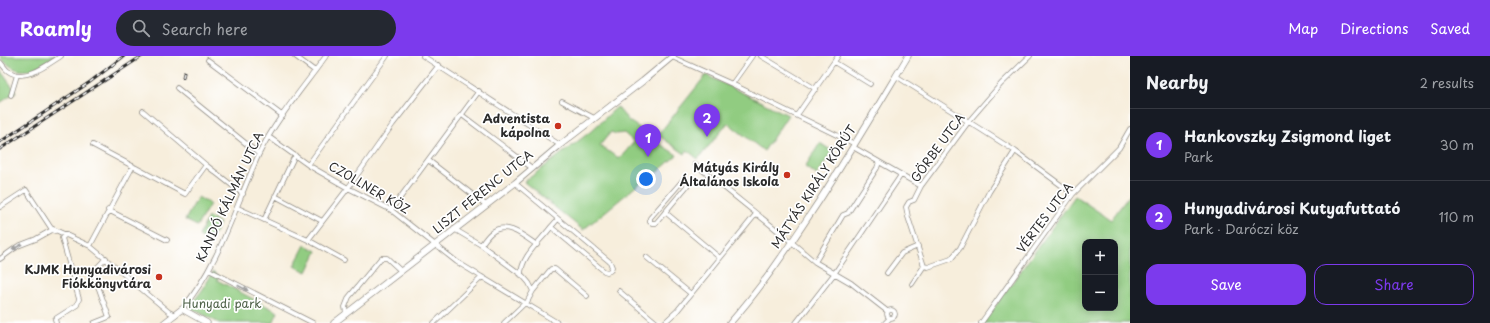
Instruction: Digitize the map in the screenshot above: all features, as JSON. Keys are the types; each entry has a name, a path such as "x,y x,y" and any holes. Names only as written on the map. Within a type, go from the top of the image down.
{"street":[{"path":"0,62 7,70 18,75 22,75 36,72 61,56"},
{"path":"295,56 315,71"},
{"name":"KANDÓ KÁLMÁN UTCA","path":"164,323 182,309 199,287 209,270 238,208 259,154 283,116 326,56"},
{"path":"308,165 387,56"},
{"path":"424,56 560,145"},
{"path":"672,56 797,115 854,146 921,186"},
{"name":"LISZT FERENC UTCA","path":"334,323 515,183 560,145 643,81 672,56"},
{"path":"732,84 752,56"},
{"path":"761,56 816,89"},
{"path":"797,115 838,56"},
{"name":"MÁTYÁS KIRÁLY KÖRÚT","path":"730,323 764,283 792,243 854,146 908,56"},
{"name":"GÖRBE UTCA","path":"924,266 906,207 909,202 914,200 921,186 968,120 1001,84 1030,56"},
{"path":"208,60 283,116"},
{"path":"834,62 870,84"},
{"path":"308,240 348,188 393,124 439,65"},
{"path":"11,95 18,75"},
{"path":"896,76 1015,151 1073,194"},
{"path":"177,88 259,154"},
{"path":"391,210 479,91"},
{"path":"562,101 594,118"},
{"path":"143,111 206,165 243,194"},
{"path":"462,115 532,168"},
{"name":"VÉRTES UTCA","path":"981,323 1073,194 1119,148 1130,129"},
{"name":"CZOLLNER KÖZ","path":"269,137 295,154 308,165 391,210 457,262 558,323"},
{"path":"93,144 185,194 206,165"},
{"path":"912,284 924,266 928,267 951,259 960,248 989,192 1015,151"},
{"path":"264,220 295,154"},
{"path":"428,160 486,205"},
{"path":"814,262 844,216 848,213 877,168 879,162"},
{"path":"695,164 814,262 851,283 888,311 891,309 895,312 895,316 890,318 885,323"},
{"path":"90,246 133,166"},
{"path":"796,323 834,274 901,175"},
{"path":"685,181 688,184 687,186 665,212 656,223 650,222 650,218 681,182 685,181"},
{"path":"515,183 610,262 612,268 610,271 604,271 551,228"},
{"path":"0,207 26,190 49,225 56,231"},
{"path":"275,196 322,221"},
{"path":"238,208 308,240 344,260"},
{"path":"108,210 167,240"},
{"path":"665,212 720,258"},
{"path":"664,323 677,311 756,214"},
{"path":"521,275 521,268 524,260 558,219"},
{"path":"454,229 481,245 521,275 529,283 533,291"},
{"path":"481,245 494,231 504,229 519,233 537,245"},
{"path":"0,259 18,246 36,239 52,230 66,234 90,246 169,312 175,315"},
{"path":"55,321 77,305 79,299 62,238 66,234"},
{"path":"888,273 902,253 918,246"},
{"path":"646,257 691,294"},
{"path":"94,323 109,317 94,272 106,258"},
{"path":"346,313 349,297 381,258 387,258 401,270"},
{"path":"504,323 526,304 533,291 551,270 555,269 587,296"},
{"path":"209,270 313,323"},
{"path":"434,323 482,277"},
{"path":"618,291 657,323"},
{"path":"182,309 207,323"},
{"path":"888,311 887,314 890,318"}],"green space":[{"path":"0,56 56,56 33,69 21,70 15,69 6,63"},
{"path":"0,70 16,92 0,103"},
{"path":"706,75 788,115 764,151 728,123 698,159 687,150 685,154 658,135"},
{"path":"617,107 629,121 644,131 643,133 677,155 648,180 645,179 583,230 524,182 590,132","holes":["611,132 616,134 624,133 634,142 619,159 600,145"]},
{"path":"820,143 832,151 817,175 805,167"},
{"path":"1130,194 1130,323 983,323 1075,196 1111,220"},
{"path":"198,197 210,204 197,226 185,220"},
{"path":"208,217 220,223 210,242 199,236"},
{"path":"305,245 317,251 307,272 294,266"},
{"name":"Hunyadi park","path":"213,272 219,276 217,280 278,312 273,323 219,323 189,307 203,289"}],"railway":[{"path":"0,142 90,82 124,56"},
{"path":"0,149 142,56"},
{"path":"183,77 184,73"}],"place":[{"name":"Adventista kápolna","path":"558,126"},
{"name":"Hunyadivárosi Kutyafuttató","path":"707,137"},
{"name":"Hankovszky Zsigmond liget","path":"648,157"},
{"name":"Mátyás Király Általános Iskola","path":"787,175"},
{"name":"KJMK Hunyadivárosi Fiókkönyvtára","path":"159,277"}]}
